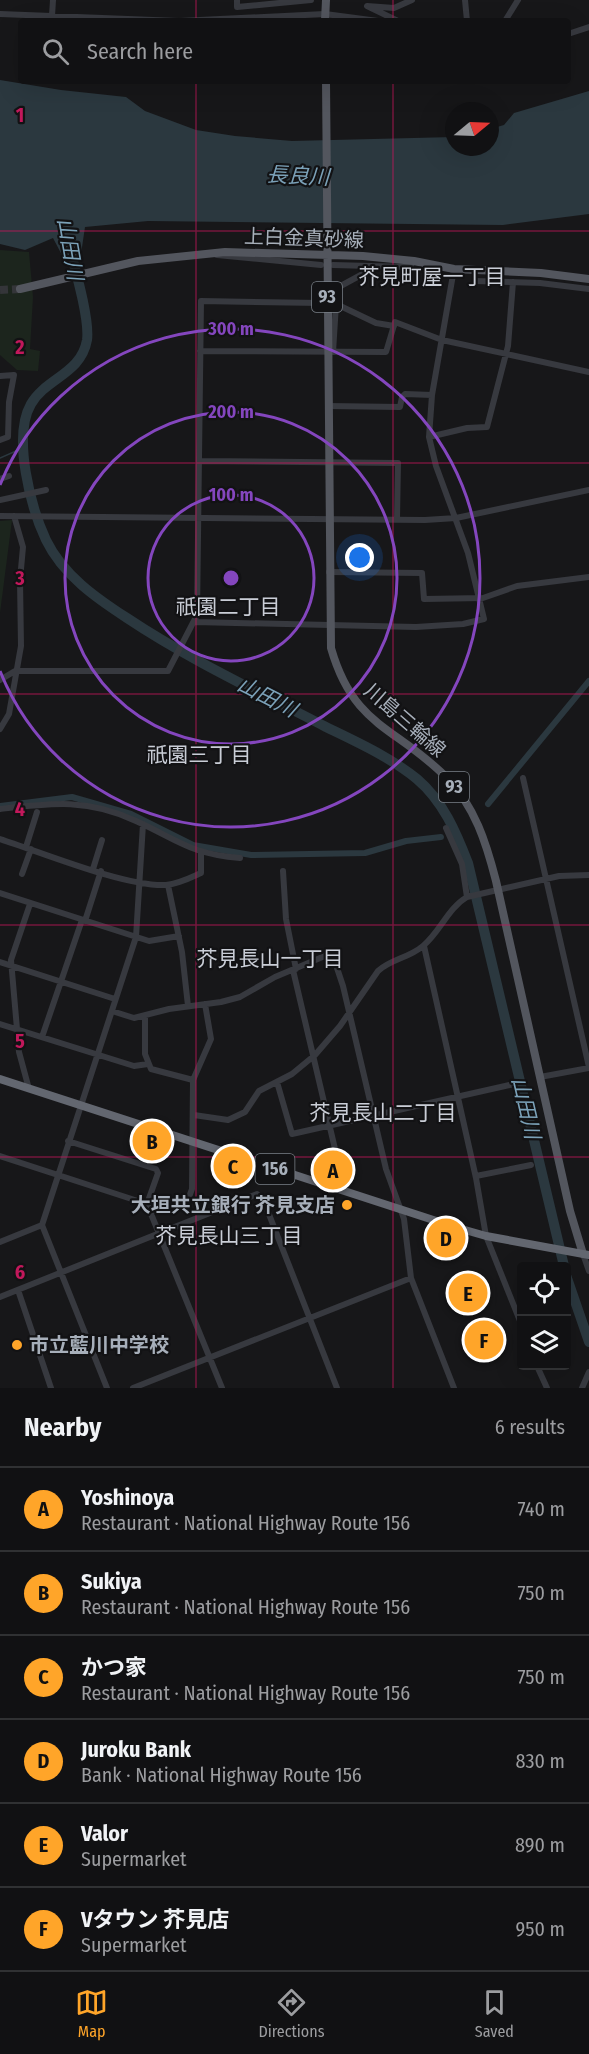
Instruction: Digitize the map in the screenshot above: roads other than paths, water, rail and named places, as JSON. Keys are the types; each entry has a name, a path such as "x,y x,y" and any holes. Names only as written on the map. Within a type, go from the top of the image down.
{"highway":[{"name":"156","path":"0,1079 486,1236 586,1255"}],"main road":[{"path":"325,17 326,0"},
{"name":"川島三輪線","path":"326,84 326,253 331,352 328,406 331,648 346,688 366,714 433,766 460,794 480,828 570,1211 586,1255"},
{"name":"上白金真砂線","path":"20,289 62,281 138,261 196,253 326,253 414,261 454,270 541,273 589,279"}],"street":[{"path":"52,16 53,0"},
{"path":"237,0 237,7 269,2 311,0"},
{"path":"392,18 367,6 394,8 412,0"},
{"path":"465,0 467,18"},
{"path":"507,18 518,0"},
{"path":"0,14 103,18"},
{"path":"288,18 325,17"},
{"path":"571,33 589,27"},
{"path":"196,253 321,265"},
{"path":"333,266 408,267 414,261"},
{"path":"331,352 337,288 370,270 371,266"},
{"path":"195,622 416,627 464,624 484,619 468,553 436,466 429,437 432,395 454,270"},
{"path":"475,281 589,289"},
{"path":"429,437 467,428 487,427 506,356 513,282"},
{"path":"0,680 15,671 163,673 168,671 195,622 201,301 321,303"},
{"path":"335,303 376,323 394,326"},
{"path":"200,351 386,352 395,322 442,340 506,356 589,372"},
{"path":"0,376 14,375 9,402 8,437 0,440"},
{"path":"328,406 400,407 405,394 432,395"},
{"path":"0,405 9,402"},
{"path":"199,461 398,463 397,519"},
{"path":"0,479 9,476"},
{"path":"0,500 43,490"},
{"path":"0,516 456,518 589,490"},
{"path":"0,729 9,714 21,646 20,580 23,547 14,516"},
{"path":"329,572 422,573 424,599 478,598 517,586 589,578"},
{"path":"523,778 589,1067 540,1077"},
{"path":"0,809 68,802 143,824 183,846 201,852 240,858"},
{"path":"22,874 37,812"},
{"path":"107,1388 42,1225 57,1173 136,936 143,824"},
{"path":"446,828 462,864 469,896"},
{"path":"0,838 101,872 138,882 168,885 201,873 201,852"},
{"path":"93,869 102,840"},
{"path":"283,871 286,919 295,970 343,1183"},
{"path":"42,1037 101,872"},
{"path":"194,1115 228,1120 236,1119 245,1112 259,1091 278,1082 315,1055 350,1011 369,982 386,963 409,956 424,946 459,902 469,896 496,889 546,879 589,875"},
{"path":"168,885 179,936 188,1006"},
{"path":"0,893 149,941 179,936"},
{"path":"29,1089 19,1052 12,966 30,904"},
{"path":"424,946 476,1176 486,1236 518,1316"},
{"path":"112,1011 134,1018 145,1017 188,1006 240,997 275,977 332,953 350,1011 386,1169 404,1219 411,1278 454,1388"},
{"path":"0,962 115,999"},
{"path":"151,1212 189,1197 192,1189 194,1080 211,1039 205,1004"},
{"path":"145,1017 144,1043 148,1064 155,1071 194,1080"},
{"path":"0,1024 97,1056 134,1066 148,1064"},
{"path":"278,1082 292,1134 514,1084"},
{"path":"68,1141 156,1169 158,1173 147,1204"},
{"path":"0,1156 147,1204 222,1388"},
{"path":"476,1176 531,1165"},
{"path":"0,1297 257,1194 263,1199 337,1388"},
{"path":"0,1242 42,1225"},
{"path":"586,1255 589,1272"},
{"path":"133,1388 411,1278"},
{"path":"18,1290 51,1388"},
{"path":"539,1370 547,1388"},
{"path":"582,1388 589,1372"}],"water":[{"name":"長良川","path":"0,80 126,97 145,111 196,130 235,136 292,141 445,137 445,156 499,156 499,126 504,125 514,113 589,91 589,214 503,225 148,221 85,227 81,254 63,257 53,238 25,250 0,244"}],"waterway":[{"name":"山田川","path":"68,242 84,306 87,340 78,361 37,395 26,418 23,435 23,453 30,492 46,540 53,553 71,575 115,610 200,662 385,757 417,779 434,797 453,829 468,863 563,1262"},
{"path":"0,458 25,447"},
{"path":"488,804 589,681"},
{"path":"0,806 72,797 131,814 193,845 251,855 365,853 406,841 441,837"},
{"name":"山田川","path":"571,1290 589,1342"}],"tunnel":[{"path":"0,290 20,289"}],"place":[{"name":"Sukiya","path":"152,1141"},
{"name":"かつ家","path":"233,1166"},
{"name":"Yoshinoya","path":"333,1170"},
{"name":"大垣共立銀行 芥見支店","path":"347,1205"},
{"name":"Juroku Bank","path":"446,1238"},
{"name":"Valor","path":"468,1293"},
{"name":"Vタウン 芥見店","path":"484,1340"},
{"name":"市立藍川中学校","path":"17,1345"}],"district":[{"name":"芥見町屋一丁目","path":"432,277"},
{"name":"祇園二丁目","path":"228,607"},
{"name":"祇園三丁目","path":"199,755"},
{"name":"芥見長山一丁目","path":"270,959"},
{"name":"芥見長山二丁目","path":"383,1113"},
{"name":"芥見長山三丁目","path":"229,1236"}]}
